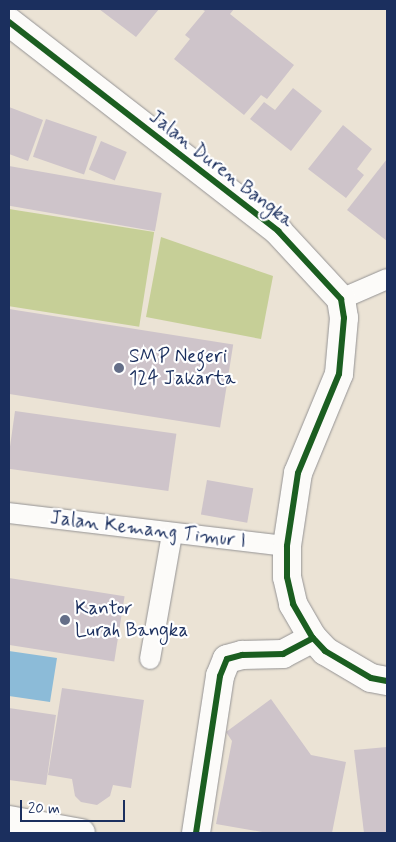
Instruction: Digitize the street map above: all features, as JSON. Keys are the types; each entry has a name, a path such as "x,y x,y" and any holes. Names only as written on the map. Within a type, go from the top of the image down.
{"street":[{"name":"Jalan Duren Bangka","path":"9,22 278,231 341,299"},
{"path":"341,299 344,318 339,374 298,473 287,546 287,577 293,604 313,638 324,651 371,678 387,681"},
{"path":"196,833 220,676 227,659 242,655 283,654 313,638"},
{"path":"9,820 81,833"}],"lane":[{"path":"341,299 387,279"},
{"name":"Jalan Kemang Timur I","path":"9,513 172,534 287,546"},
{"path":"150,659 172,534"}],"green space":[{"path":"9,209 154,232 139,327 9,306"},
{"path":"161,237 273,276 261,339 146,317"}],"water":[{"path":"9,651 57,658 50,702 9,696"}],"building":[{"path":"99,9 159,9 136,37"},
{"path":"201,9 234,9 230,14 294,65 267,99 261,95 244,115 174,59 190,39 185,35 205,11"},
{"path":"293,88 322,111 291,151 250,119 264,102 275,110"},
{"path":"9,107 43,120 28,161 9,154"},
{"path":"46,119 97,137 84,174 33,157"},
{"path":"343,125 372,149 357,169 364,175 346,198 308,169"},
{"path":"101,141 127,152 115,180 89,170"},
{"path":"387,159 387,241 347,210"},
{"path":"9,166 162,193 155,231 9,206"},
{"name":"SMP Negeri 124 Jakarta","path":"9,309 233,345 220,427 9,394"},
{"path":"15,411 176,434 168,491 9,469 9,454"},
{"path":"207,480 253,488 247,523 201,514"},
{"name":"Kantor Lurah Bangka","path":"9,578 125,596 114,661 9,645"},
{"path":"62,688 144,700 131,788 113,785 110,796 97,805 81,802 75,796 72,779 48,775"},
{"path":"271,699 311,755 346,762 332,833 268,833 216,824 232,741 226,732"},
{"path":"9,708 56,715 46,785 9,780"},
{"path":"387,747 387,833 364,833 354,750"}],"cycle path":[{"path":"9,22 278,231 341,299 344,318 339,374 298,473 287,546 287,577 293,604 313,638 325,651 371,678 387,681"},
{"path":"196,833 220,676 227,659 242,655 283,654 313,638"}],"place":[{"name":"SMP Negeri 124 Jakarta","path":"119,368"},
{"name":"Kantor Lurah Bangka","path":"65,620"}]}
